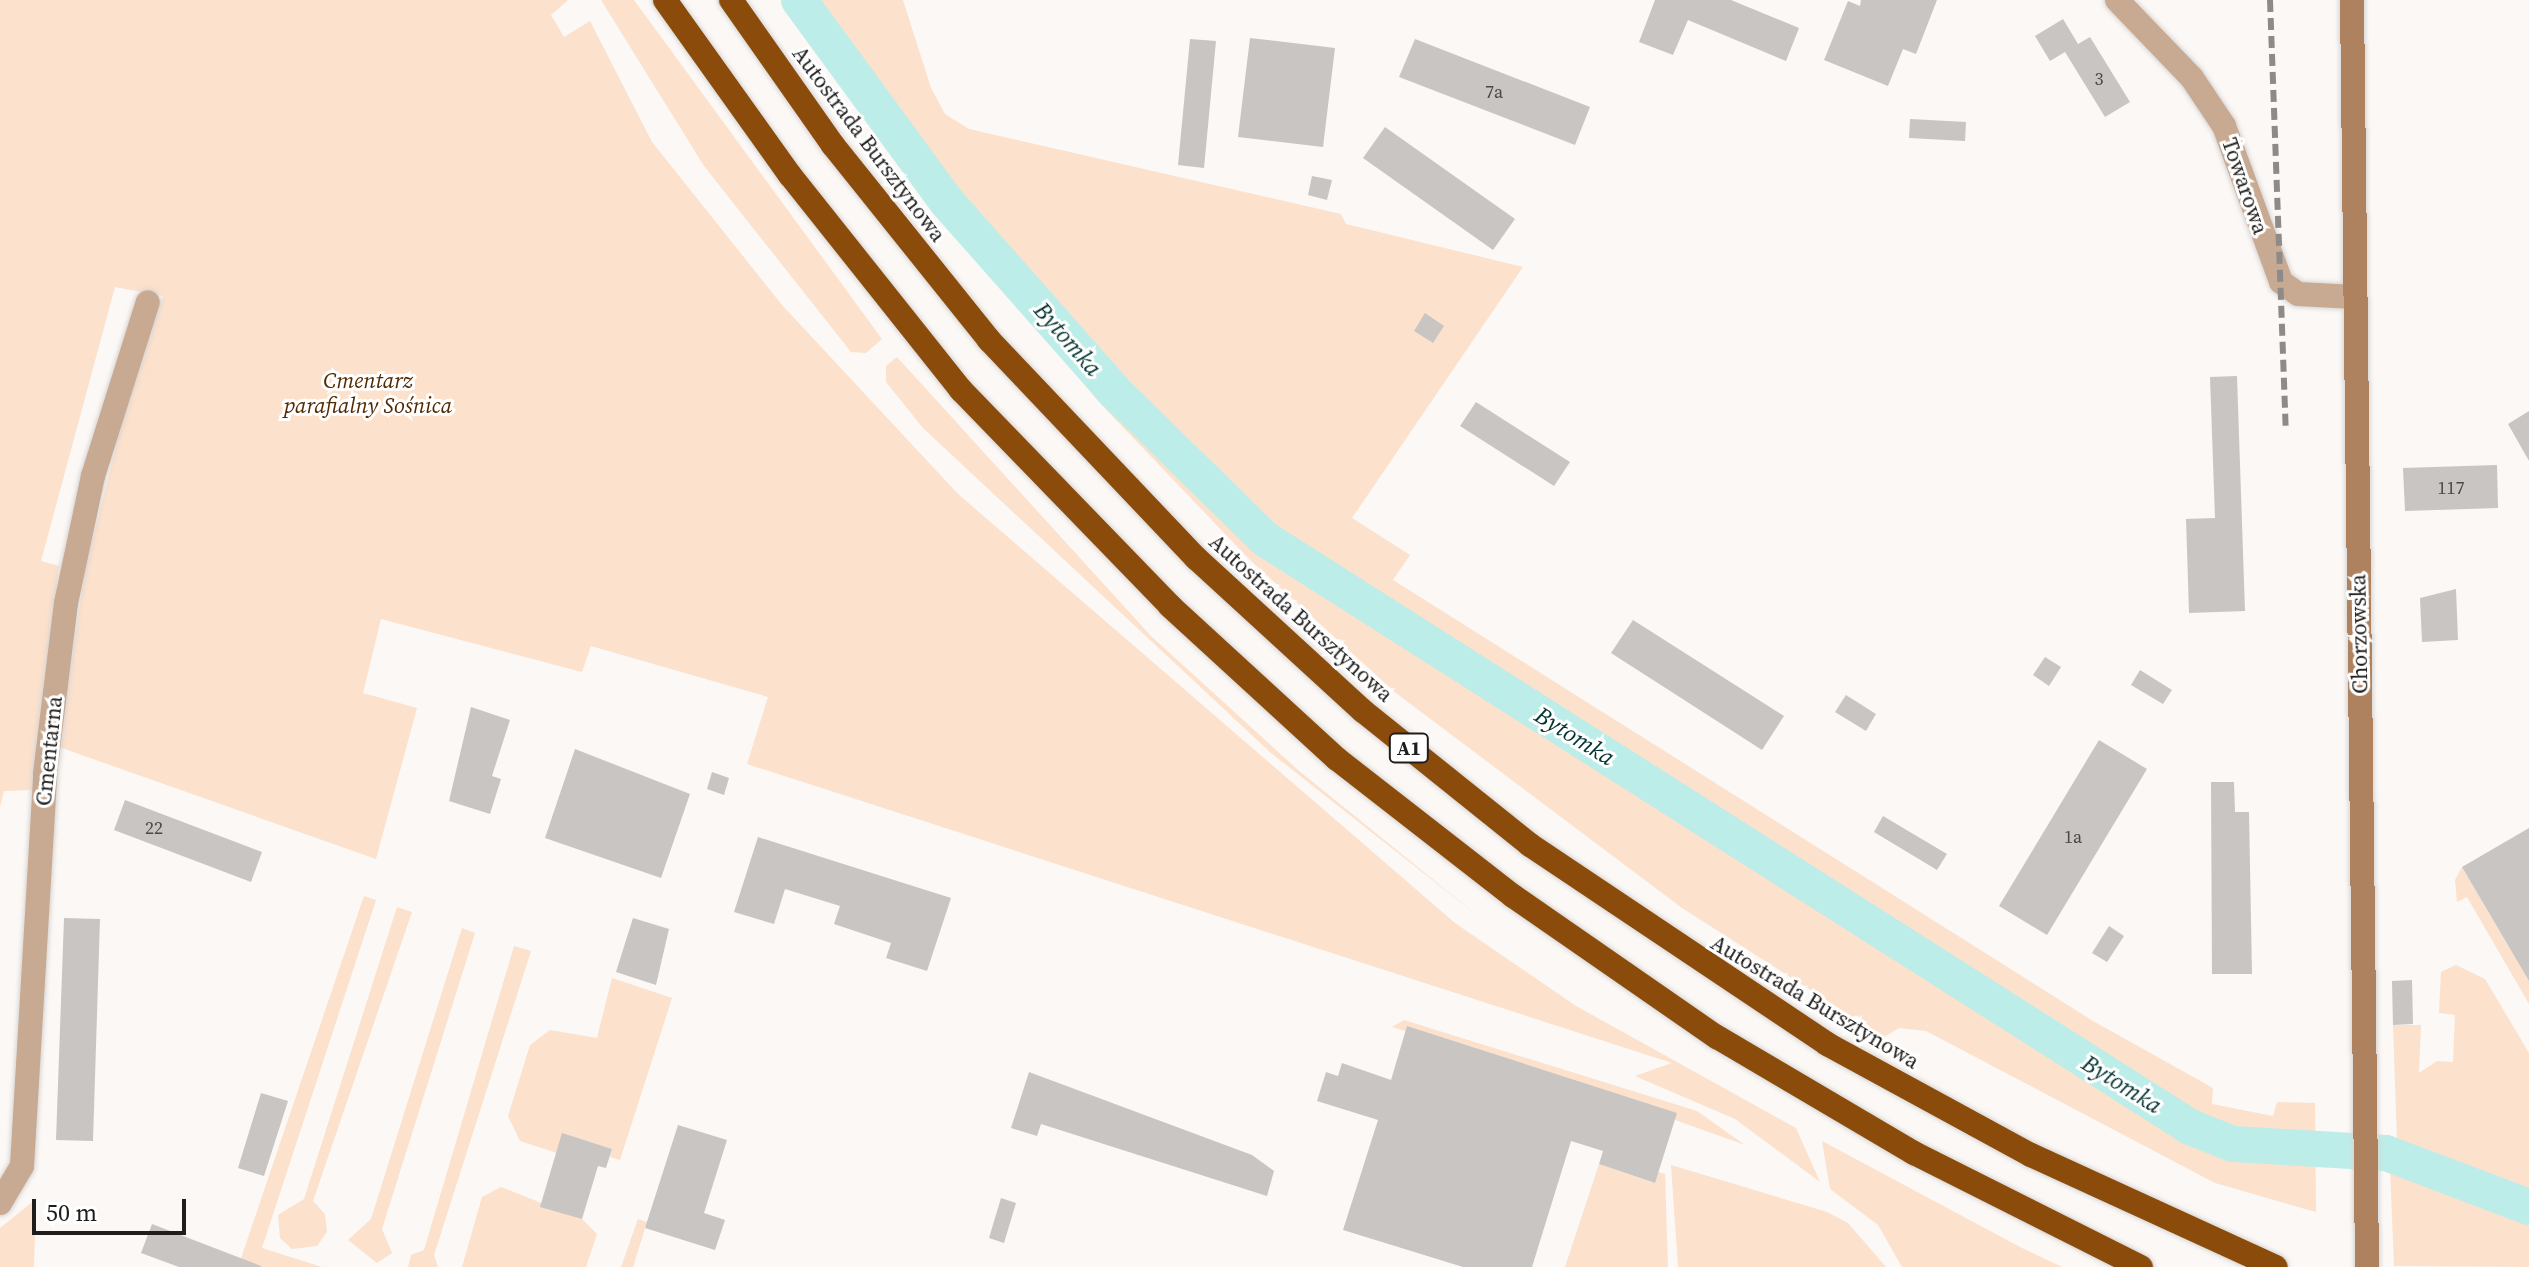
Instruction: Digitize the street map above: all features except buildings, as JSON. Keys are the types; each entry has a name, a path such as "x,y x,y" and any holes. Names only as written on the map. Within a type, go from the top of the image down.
{"highway":[{"name":"A1","path":"665,0 790,175 961,390 1159,596 1337,759 1513,896 1717,1037 1914,1153 2141,1267"},
{"name":"Autostrada Bursztynowa","path":"731,0 833,145 989,340 1174,536 1374,720 1564,869 1827,1044 2031,1155 2276,1267"}],"main road":[{"name":"Chorzowska","path":"2352,0 2367,1267"}],"street":[{"name":"Towarowa","path":"2117,0 2192,78 2224,126 2281,282 2298,294 2355,297"},
{"name":"Cmentarna","path":"0,1203 22,1166 45,774 66,603 93,476 148,302"}],"green space":[{"name":"Cmentarz parafialny Sośnica","path":"0,0 568,0 551,15 564,37 590,21 652,142 782,305 958,494 1455,923 1576,1006 1796,1128 1820,1182 1735,1119 1635,1076 1672,1063 747,764 768,697 591,646 582,672 381,619 363,693 417,708 376,859 59,747 85,570 135,371 163,296 115,287 41,561 59,566 33,790 4,791 0,807"},
{"path":"601,0 634,0 882,339 866,353 851,352 704,166"},
{"path":"781,0 903,0 931,88 945,114 969,129 1341,214 1346,224 1523,267 1352,518 1410,555 1393,580 2093,1021 2213,1088 2212,1104 2273,1116 2277,1102 2315,1103 2316,1212 2215,1183 1926,1031 1899,1028 1884,1037 1682,908 1396,693 1250,560 1097,400 862,113"},
{"path":"897,357 1151,636 1298,770 1478,916 1271,753 923,428 886,382 886,366"},
{"path":"2462,867 2529,981 2529,1004 2467,897 2457,902 2455,880"},
{"path":"364,896 376,900 262,1248 322,1267 238,1267"},
{"path":"397,907 412,912 313,1201 325,1214 327,1232 317,1246 292,1249 280,1238 278,1215 304,1199"},
{"path":"462,928 475,933 382,1229 392,1253 377,1263 348,1240 371,1219"},
{"path":"514,946 531,951 434,1255 438,1267 408,1267 411,1255 424,1250"},
{"path":"2456,965 2485,979 2529,1053 2529,1195 2397,1142 2393,1025 2421,1025 2419,1073 2437,1061 2453,1062 2455,1015 2439,1013 2441,972"},
{"path":"612,978 672,998 620,1160 610,1157 612,1149 563,1134 557,1153 520,1141 508,1116 530,1045 550,1030 597,1038"},
{"path":"1404,1020 1697,1111 1745,1145 1675,1120 1676,1113 1392,1027"},
{"path":"1822,1141 2062,1267 1902,1267 1878,1225 1830,1189"},
{"path":"1599,1164 1654,1183 1658,1172 1665,1174 1668,1267 1565,1267"},
{"path":"1671,1165 1827,1212 1848,1223 1886,1267 1678,1267"},
{"path":"2390,1166 2529,1216 2529,1267 2394,1266"},
{"path":"501,1187 582,1219 597,1234 586,1267 462,1267 482,1197"},
{"path":"36,1199 34,1267 0,1267 0,1228"},
{"path":"638,1219 647,1222 633,1267 621,1267"}],"waterway":[{"name":"Bytomka","path":"799,0 947,202 1114,391 1265,539 2190,1127 2233,1144 2386,1153 2529,1207"}],"railway":[{"path":"2270,0 2286,431"}]}
